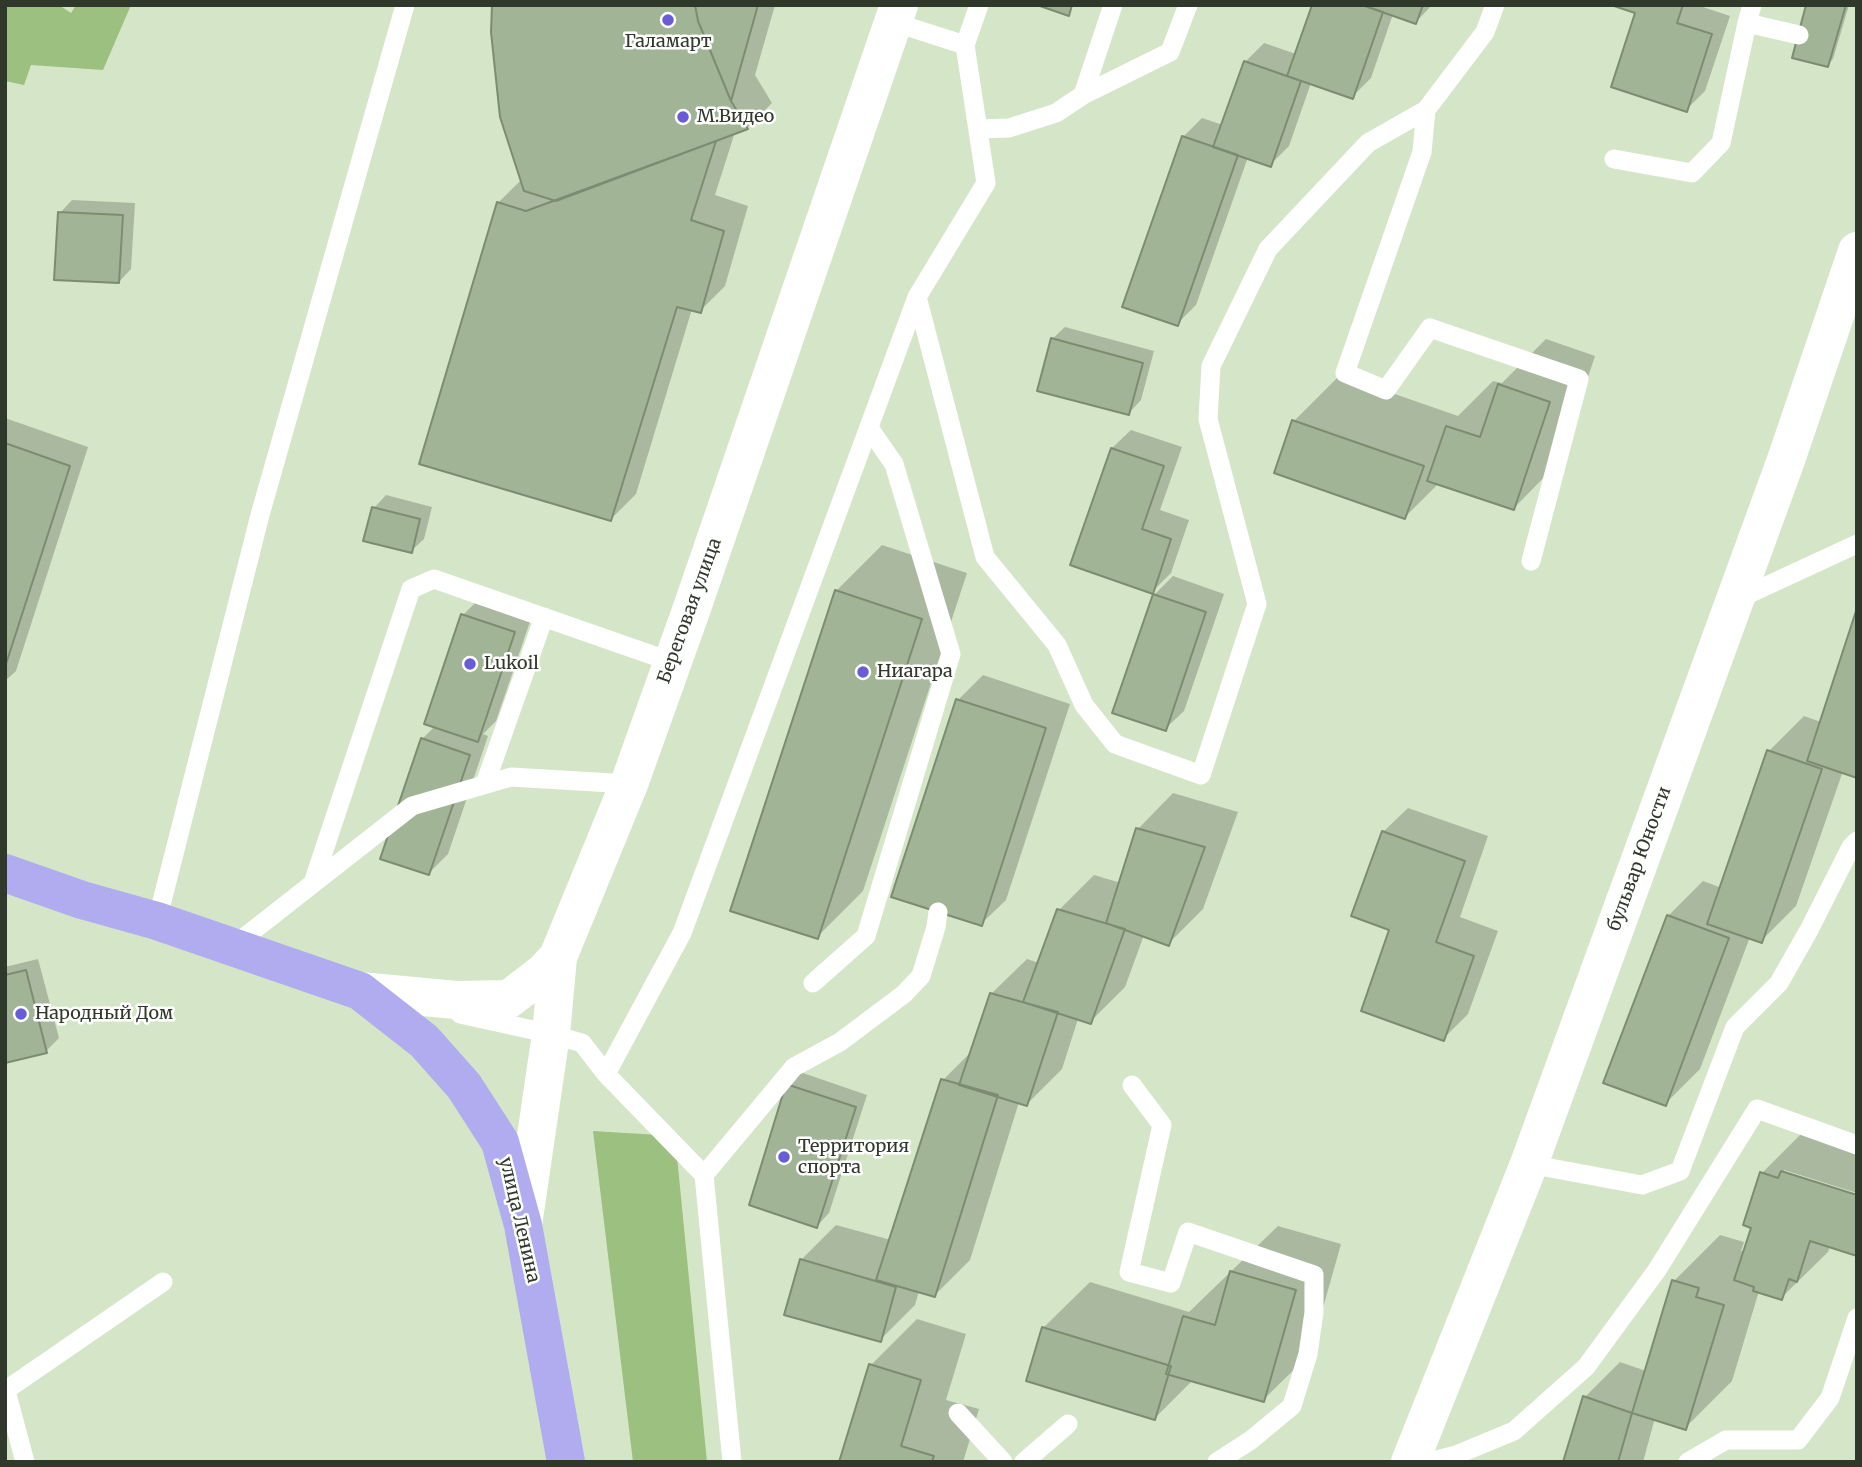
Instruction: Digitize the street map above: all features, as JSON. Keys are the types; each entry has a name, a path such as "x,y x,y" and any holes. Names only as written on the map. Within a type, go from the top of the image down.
{"main road":[{"name":"Береговая улица","path":"523,1225 551,1034 558,957 629,784 896,14"},
{"name":"бульвар Юности","path":"1410,1462 1529,1164 1786,460 1857,251"},
{"name":"улица Ленина","path":"5,873 82,900 158,921 360,991 456,1000 509,999 544,972 558,957"},
{"name":"улица Ленина","path":"360,991 424,1041 464,1086 500,1142 523,1225 566,1462"}],"lane":[{"path":"158,921 260,515 405,5"},
{"path":"606,1074 682,933 917,298 986,183 965,45 978,5"},
{"path":"1083,95 1113,5"},
{"path":"978,129 1009,128 1056,113 1083,95 1170,52 1188,5"},
{"path":"917,298 985,556 1057,645 1084,705 1115,744 1201,775 1257,604 1208,419 1211,366 1268,249 1368,143 1426,110 1485,32 1495,5"},
{"path":"896,14 965,45"},
{"path":"1614,159 1692,173 1721,143 1750,14 1799,36"},
{"path":"1426,110 1422,152 1345,373 1386,390 1430,328 1578,379 1531,561"},
{"path":"813,983 866,936 951,654 894,464 869,428"},
{"path":"1734,601 1857,544"},
{"path":"313,883 411,589 434,579 672,662"},
{"path":"485,785 544,617"},
{"path":"232,947 412,806 511,777 629,784"},
{"path":"1529,1164 1642,1185 1680,1171 1735,1027 1780,983 1851,847 1857,841"},
{"path":"704,1175 794,1067 840,1042 904,994 921,976 938,912"},
{"path":"360,991 582,1042 606,1074 704,1175 732,1462"},
{"path":"1132,1085 1162,1125 1129,1272 1171,1283 1188,1232 1314,1275 1314,1312 1308,1354 1292,1406 1251,1440 1217,1462"},
{"path":"1429,1462 1456,1455 1514,1431 1586,1367 1657,1270 1757,1109 1857,1145"},
{"path":"25,1462 10,1426 6,1388 163,1282"},
{"path":"1688,1462 1726,1440 1798,1440 1830,1398 1857,1318"},
{"path":"958,1413 1003,1462"},
{"path":"1024,1462 1068,1424"}],"green space":[{"path":"5,5 59,5 71,13 76,5 131,5 103,70 31,65 24,85 5,81"},
{"path":"593,1131 675,1136 707,1462 633,1462"}],"building":[{"path":"492,5 695,5 698,21 731,101 748,129 556,201 524,191 500,117 491,32"},
{"path":"695,5 758,5 731,101 698,21"},
{"path":"1037,5 1072,5 1069,16"},
{"path":"1312,5 1362,5 1383,12 1353,99 1287,76"},
{"path":"1362,5 1423,5 1416,24"},
{"path":"1611,5 1683,5 1677,23 1712,34 1687,112 1611,87 1635,13"},
{"path":"1806,5 1846,5 1828,67 1792,58"},
{"path":"1244,61 1301,81 1271,167 1213,147"},
{"path":"1182,136 1238,155 1178,326 1122,307"},
{"path":"716,141 691,220 724,231 701,313 677,307 611,521 419,464 497,202 526,211"},
{"path":"58,212 123,215 119,283 54,280"},
{"path":"1051,338 1143,363 1129,415 1037,391"},
{"path":"1498,384 1550,402 1514,510 1427,481 1446,426 1480,437"},
{"path":"1292,420 1424,466 1405,519 1274,473"},
{"path":"5,443 70,466 5,667"},
{"path":"1111,448 1164,466 1142,529 1171,539 1153,594 1070,565"},
{"path":"372,507 420,519 412,553 363,541"},
{"path":"835,590 922,619 818,939 730,911"},
{"path":"1153,594 1206,612 1166,731 1112,713"},
{"path":"1857,608 1857,778 1807,761"},
{"path":"461,614 515,632 478,742 424,724"},
{"path":"956,699 1046,728 982,926 891,897"},
{"path":"421,738 470,755 429,875 380,859"},
{"path":"1767,750 1822,769 1762,943 1707,924"},
{"path":"1136,828 1205,847 1169,946 1106,923"},
{"path":"1382,831 1465,861 1436,942 1474,956 1444,1041 1361,1011 1389,930 1351,916"},
{"path":"1057,909 1125,929 1091,1024 1023,1002"},
{"path":"1667,915 1729,938 1666,1106 1603,1083"},
{"name":"Народный Дом","path":"26,970 47,1053 5,1063 5,975"},
{"path":"990,993 1058,1012 1027,1106 959,1085"},
{"path":"941,1079 998,1095 935,1297 876,1280"},
{"path":"786,1084 856,1107 817,1228 749,1205"},
{"path":"1781,1171 1857,1195 1857,1256 1810,1241 1797,1282 1789,1279 1782,1300 1753,1291 1754,1287 1734,1280 1751,1228 1743,1225 1760,1172 1778,1178"},
{"path":"800,1259 896,1287 881,1342 784,1315"},
{"path":"1230,1271 1296,1290 1264,1402 1166,1374 1183,1316 1215,1325"},
{"path":"1672,1280 1699,1288 1696,1297 1724,1305 1686,1430 1632,1413"},
{"path":"1042,1327 1171,1366 1155,1420 1026,1381"},
{"path":"869,1364 921,1380 901,1446 934,1456 932,1462 839,1462"},
{"path":"1583,1396 1632,1413 1618,1462 1563,1462"}],"place":[{"name":"Галамарт","path":"668,20"},
{"name":"М.Видео","path":"683,117"},
{"name":"Lukoil","path":"470,664"},
{"name":"Ниагара","path":"863,672"},
{"name":"Народный Дом","path":"21,1014"},
{"name":"Территория спорта","path":"784,1157"}]}
